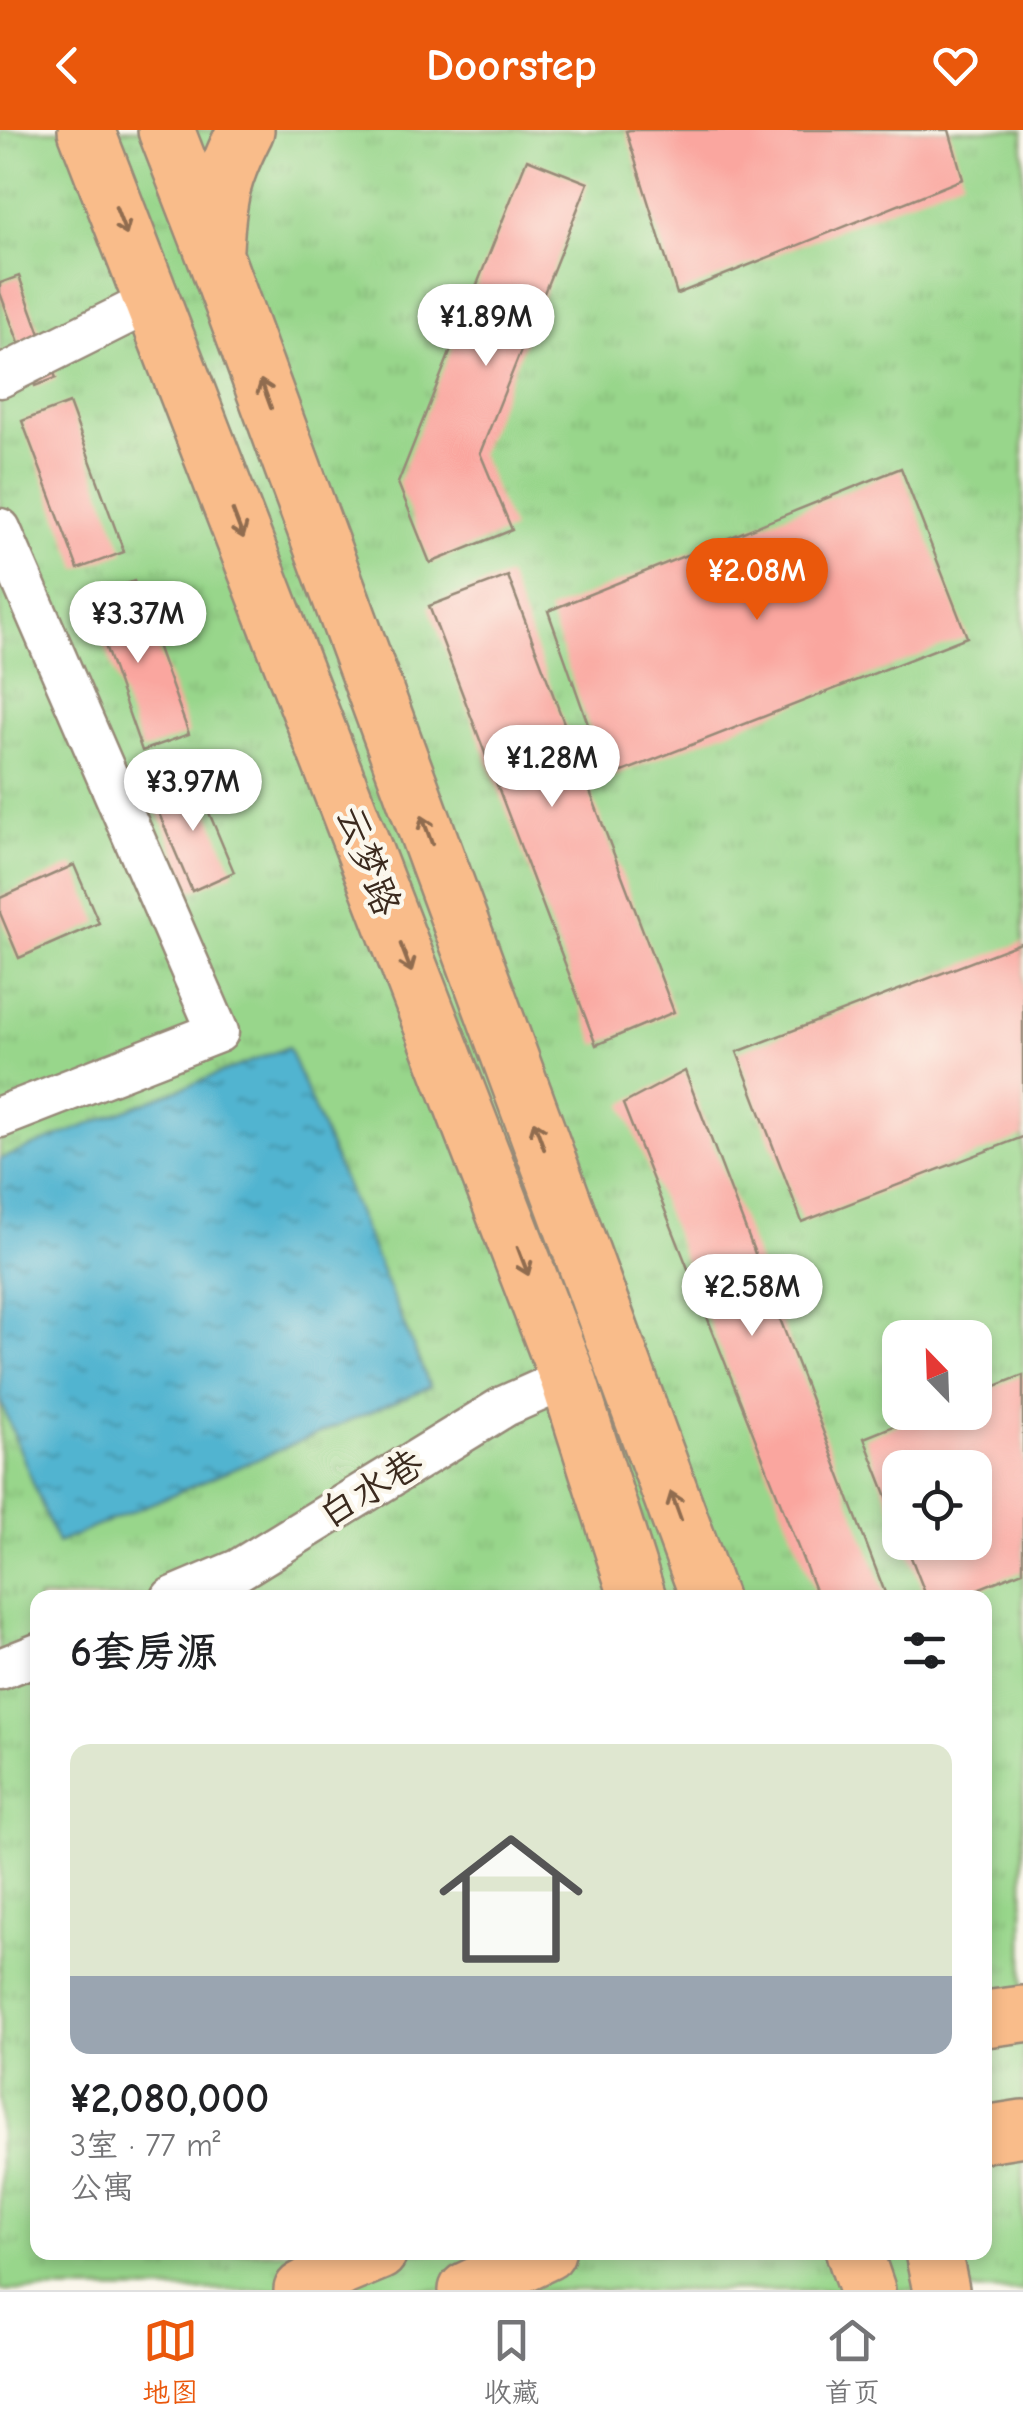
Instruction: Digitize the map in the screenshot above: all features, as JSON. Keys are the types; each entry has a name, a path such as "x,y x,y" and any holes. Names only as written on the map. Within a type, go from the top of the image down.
{"main road":[{"name":"云梦路","path":"86,130 568,1378 635,1590"},
{"path":"166,130 706,1590"},
{"path":"215,256 217,204 226,170 246,130"},
{"path":"992,2018 1023,2014"},
{"path":"992,2133 1023,2128"},
{"path":"302,2290 361,2260"},
{"path":"467,2290 530,2260"},
{"path":"857,2260 867,2290"},
{"path":"935,2260 941,2290"}],"street":[{"path":"0,377 152,301"},
{"path":"0,529 218,1032 0,1117"},
{"name":"白水巷","path":"191,1590 238,1570 505,1406 568,1378"},
{"path":"0,1669 30,1657"}],"green space":[{"path":"0,130 1023,130 1023,2290 0,2290"}],"water":[{"path":"288,1047 430,1387 57,1543 0,1400 0,1159"}],"building":[{"path":"949,130 963,179 677,294 626,131"},
{"path":"527,159 588,183 480,453 512,530 430,563 398,483"},
{"path":"19,276 56,378 35,386 0,293 0,283"},
{"path":"69,403 124,552 78,569 22,421"},
{"path":"901,468 967,637 607,778 548,611"},
{"path":"508,576 674,1012 596,1045 429,606"},
{"path":"134,581 189,734 142,751 88,597"},
{"path":"194,777 234,872 192,891 151,795"},
{"path":"74,865 99,923 19,958 0,913 0,898"},
{"path":"1023,942 1023,1137 802,1222 737,1052"},
{"path":"685,1071 884,1590 815,1590 623,1104"},
{"path":"1023,1375 1023,1571 975,1590 924,1590 912,1560 992,1560 992,1450 882,1450 882,1484 864,1438 884,1430 992,1430 992,1387"}]}
